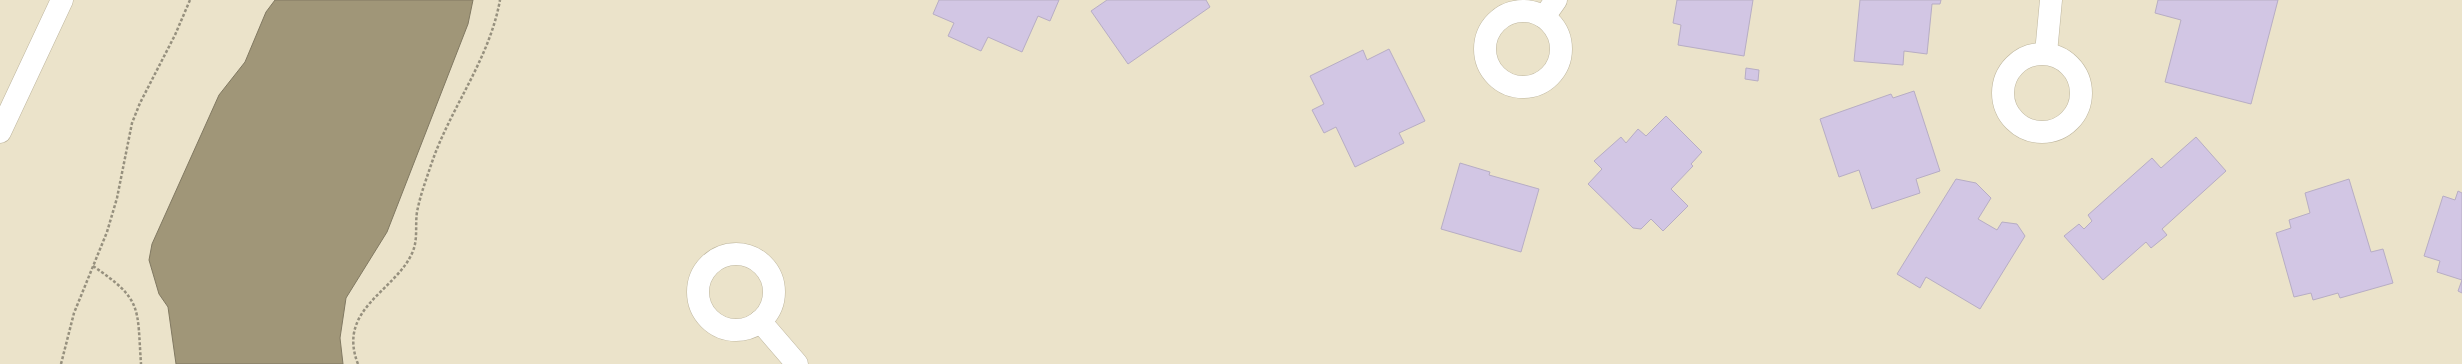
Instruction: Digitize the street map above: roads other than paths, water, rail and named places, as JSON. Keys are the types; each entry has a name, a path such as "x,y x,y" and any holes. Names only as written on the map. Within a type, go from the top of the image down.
{"main road":[{"path":"0,132 62,0"},
{"path":"2046,53 2051,0"},
{"path":"760,321 797,364"}]}
